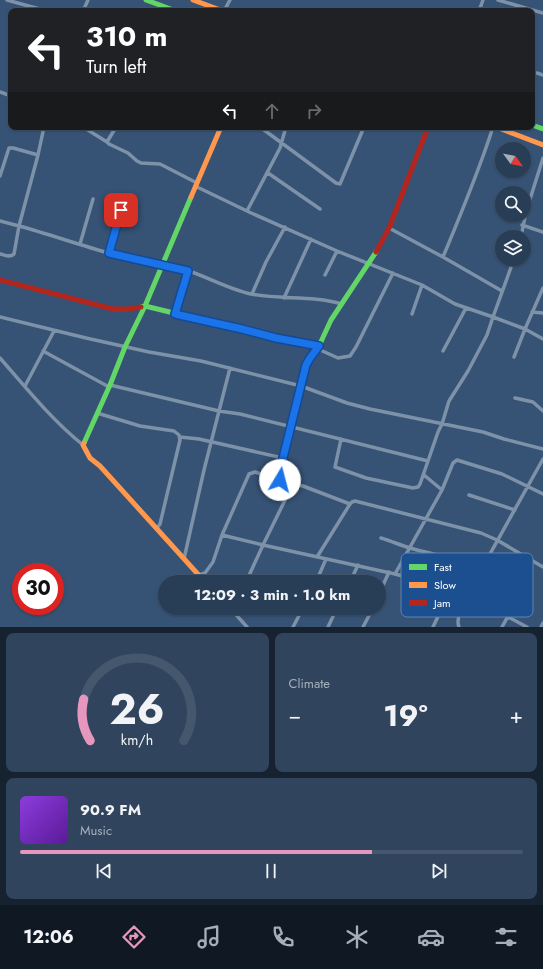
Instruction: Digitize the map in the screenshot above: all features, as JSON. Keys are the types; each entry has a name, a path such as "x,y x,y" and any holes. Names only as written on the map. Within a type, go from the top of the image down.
{"main road":[{"path":"146,0 168,8"},
{"path":"193,0 216,8"},
{"path":"199,575 157,528 90,458 83,445 110,386 125,347 145,306 220,130"},
{"path":"0,280 113,309 128,310 145,306 319,348 331,320 381,245 427,130"},
{"path":"504,130 543,145"}],"street":[{"path":"7,0 37,8"},
{"path":"498,0 526,8"},
{"path":"537,73 543,75"},
{"path":"0,254 8,256 14,254 19,226 43,130"},
{"path":"87,130 113,146 128,152 141,163 160,164 196,185 311,240 422,285 455,304 525,329 543,339"},
{"path":"107,142 114,130"},
{"path":"264,130 340,184 363,130"},
{"path":"247,210 280,148 285,130"},
{"path":"443,257 485,153 492,130"},
{"path":"0,176 9,148 38,155"},
{"path":"522,230 543,158"},
{"path":"268,173 320,209"},
{"path":"109,253 125,197"},
{"path":"80,244 93,199"},
{"path":"0,221 109,253 188,271 252,294 284,298 304,298 342,304"},
{"path":"522,226 543,232"},
{"path":"252,294 266,262 285,228"},
{"path":"389,228 502,291"},
{"path":"284,298 311,240"},
{"path":"325,275 337,251"},
{"path":"341,439 335,467 366,478 413,488 418,487 424,475 449,401 468,371 487,335 511,266"},
{"path":"175,314 188,271"},
{"path":"280,480 283,458 301,386 310,358 319,348 338,358 350,356 393,273"},
{"path":"412,314 422,285"},
{"path":"514,357 543,288"},
{"path":"443,351 466,308"},
{"path":"532,312 543,313"},
{"path":"0,317 125,347 230,368 301,386 347,403 370,409 483,432 543,449"},
{"path":"25,386 54,331"},
{"path":"43,351 110,386 291,426 428,461"},
{"path":"0,358 70,435 83,445"},
{"path":"184,559 230,368"},
{"path":"515,398 533,402 543,411"},
{"path":"97,413 140,426 174,431 180,437 199,439 283,458"},
{"path":"157,528 160,524 180,437"},
{"path":"490,553 543,459"},
{"path":"406,553 442,490 453,463 456,460 502,474 543,494"},
{"path":"199,575 205,573 213,562 222,535 249,474 255,472 303,486 350,504"},
{"path":"424,475 442,490"},
{"path":"249,575 289,492 289,486 285,482"},
{"path":"469,495 515,510"},
{"path":"317,557 352,502 358,502 481,533 497,540 518,553"},
{"path":"222,535 401,576"},
{"path":"381,538 428,553"},
{"path":"319,575 326,558"},
{"path":"533,562 543,568"},
{"path":"395,574 401,563"},
{"path":"353,575 358,565"},
{"path":"386,577 388,572"},
{"path":"237,615 247,627"},
{"path":"293,627 299,615"},
{"path":"328,627 334,615"},
{"path":"363,627 369,615"},
{"path":"433,627 438,617"},
{"path":"458,627 457,624 459,617"},
{"path":"502,627 507,617 527,627"},
{"path":"541,627 543,623"}],"traffic: fast":[{"path":"146,0 168,8"},
{"path":"535,126 543,129"},
{"path":"84,443 125,347 145,306 191,197"},
{"path":"141,307 145,306 276,338 319,346 331,320 376,252"}],"traffic: slow":[{"path":"193,0 215,8"},
{"path":"191,197 220,130"},
{"path":"504,130 543,145"},
{"path":"84,443 83,445 90,458 100,466 199,575"}],"traffic: jam":[{"path":"376,252 389,228 427,130"},
{"path":"0,280 113,309 141,307"}],"route":[{"path":"121,210 109,253 188,271 175,314 276,338 319,346 306,365 283,458 280,480"}]}
